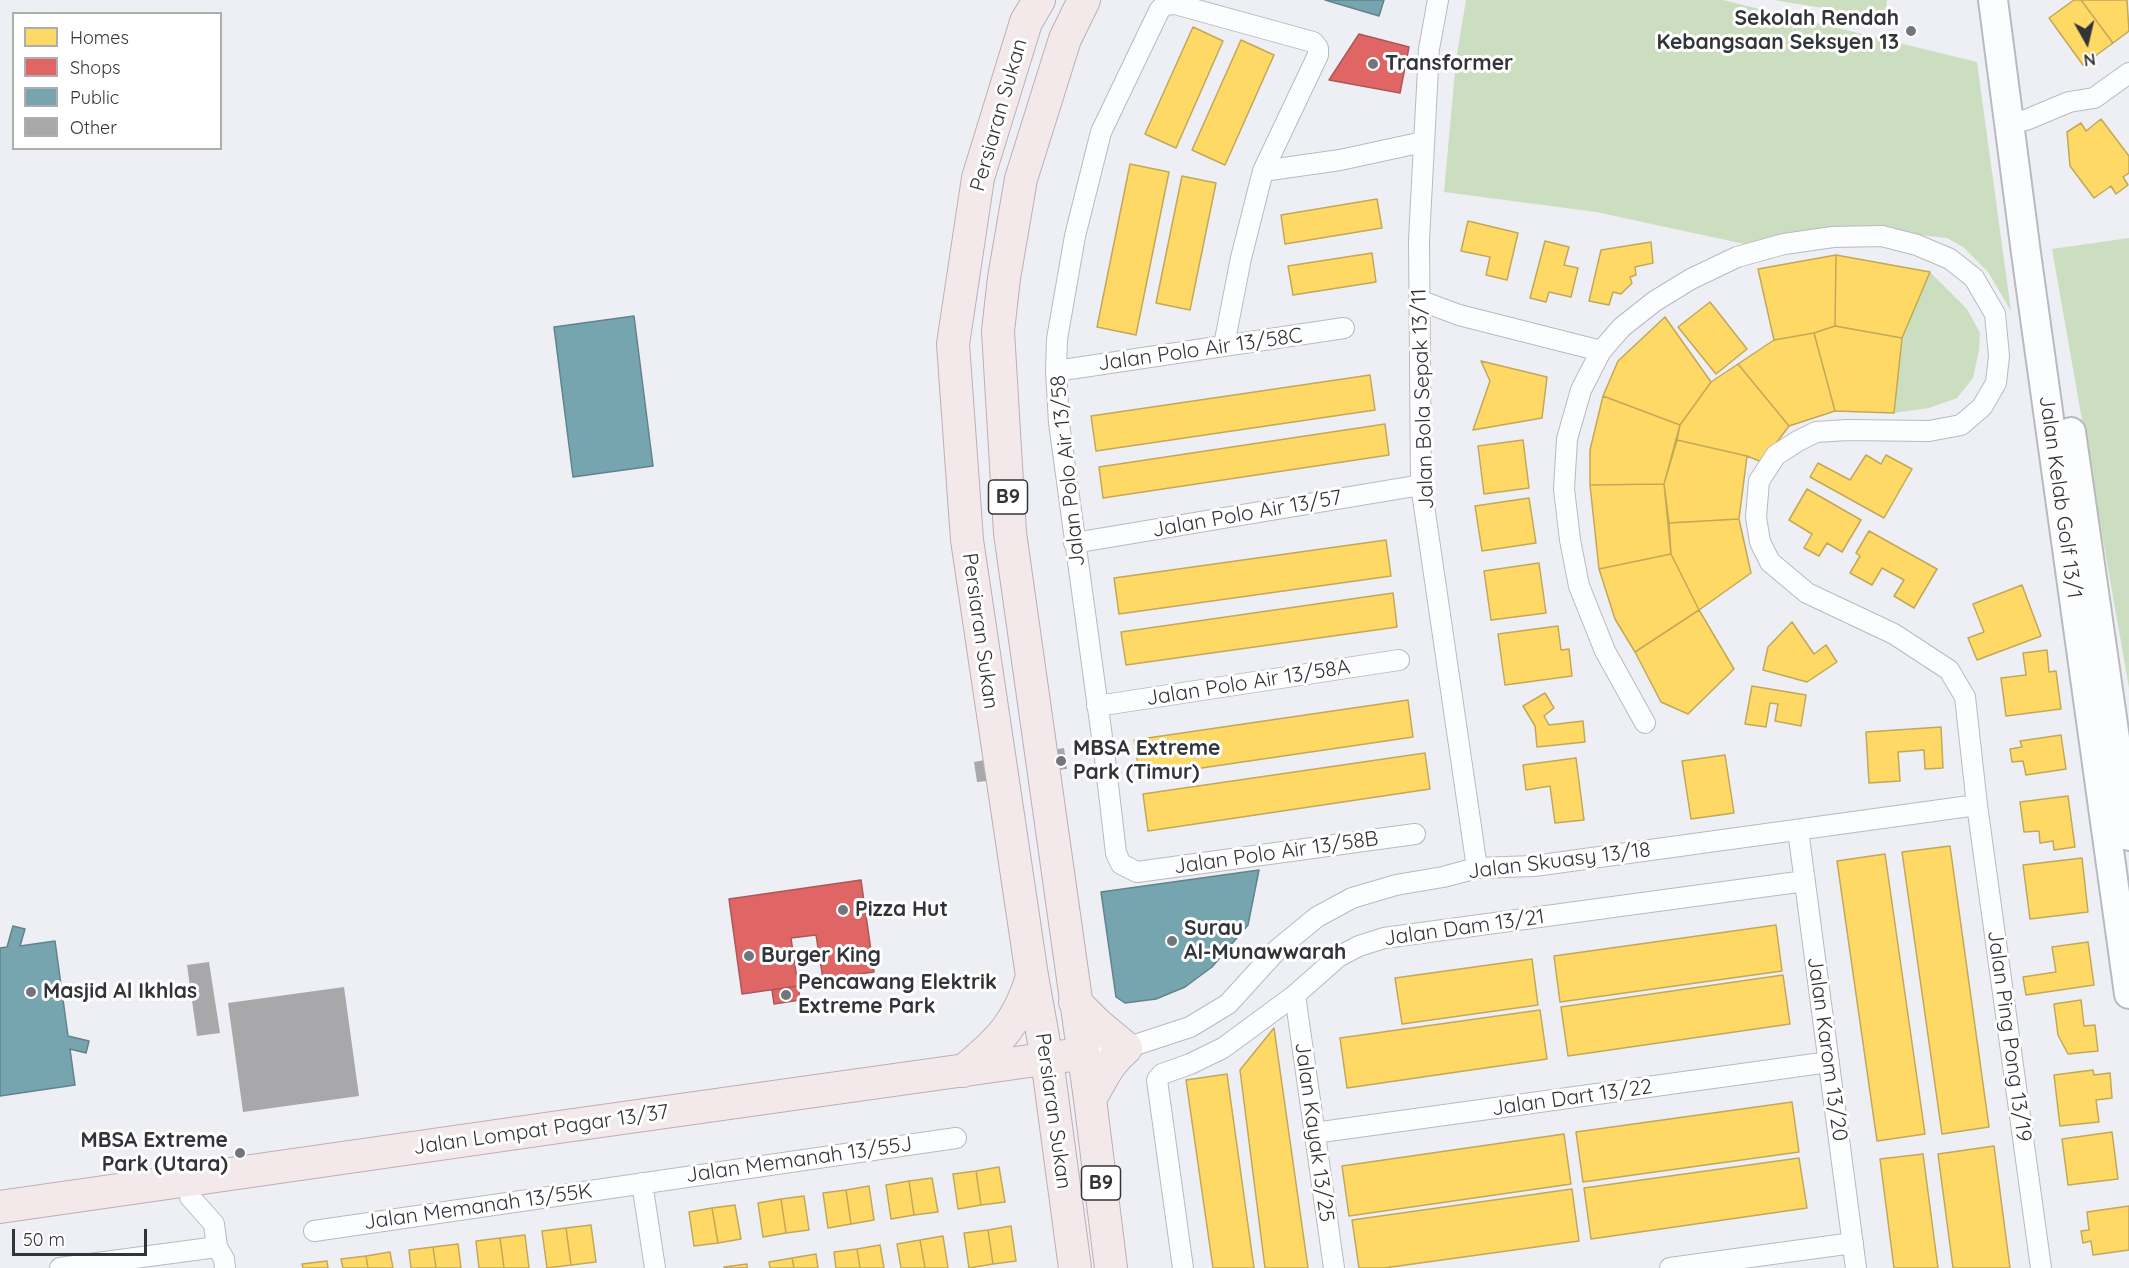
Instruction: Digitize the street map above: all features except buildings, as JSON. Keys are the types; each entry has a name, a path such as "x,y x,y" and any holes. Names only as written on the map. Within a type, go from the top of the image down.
{"main road":[{"name":"Persiaran Sukan","path":"1039,0 1026,22 978,178 953,344 967,540 1032,976 1047,1059 1075,1268"},
{"name":"Persiaran Sukan","path":"1084,0 1065,39 1021,179 1004,278 998,331 1010,532 1112,1268"},
{"path":"963,1071 998,1041 1012,1024 1025,1001 1032,976"},
{"path":"1075,1002 1126,1048 1106,1068 1090,1099"},
{"name":"Jalan Lompat Pagar 13/37","path":"0,1207 1083,1054"},
{"path":"0,1228 190,1197 270,1169"}],"street":[{"name":"Jalan Bola Sepak 13/11","path":"1438,0 1429,49 1419,240 1421,485 1477,867"},
{"name":"Jalan Kelab Golf 13/1","path":"1993,0 2018,122 2026,253 2126,955 2129,994"},
{"path":"2007,0 2018,122 2129,836"},
{"name":"Jalan Polo Air 13/58","path":"1137,872 1121,864 1116,853 1059,423 1056,371 1058,339 1076,236 1101,132 1159,11 1164,5 1175,4 1313,42 1318,48 1318,55 1263,171"},
{"path":"2018,122 2069,102 2094,98 2129,73"},
{"path":"1224,345 1241,258 1263,171 1340,160 1423,142"},
{"name":"Jalan Ping Pong 13/19","path":"1646,723 1601,640 1579,586 1570,540 1564,489 1567,439 1581,390 1600,351 1622,327 1647,307 1691,279 1737,256 1784,244 1833,237 1882,236 1917,245 1950,259 1974,279 1995,314 1999,356 1996,383 1982,408 1961,424 1929,431 1816,432 1776,455 1759,481 1756,517 1760,542 1770,562 1807,593 1894,634 1949,670 1965,697 1977,805 2041,1268"},
{"path":"1419,300 1459,315 1600,351"},
{"name":"Jalan Polo Air 13/58C","path":"1056,371 1344,328"},
{"name":"Jalan Polo Air 13/57","path":"1074,543 1421,485"},
{"name":"Jalan Polo Air 13/58A","path":"1097,706 1399,660"},
{"name":"Jalan Skuasy 13/18","path":"1083,1054 1126,1048 1190,1027 1228,1004 1278,949 1317,917 1352,898 1396,885 1443,878 1477,867 1534,866 1977,805"},
{"name":"Jalan Karom 13/20","path":"1798,830 1856,1268"},
{"name":"Jalan Polo Air 13/58B","path":"1137,872 1415,834"},
{"name":"Jalan Dam 13/21","path":"1183,1268 1157,1080 1162,1074 1223,1048 1295,995 1338,957 1359,946 1384,938 1805,881"},
{"name":"Jalan Kayak 13/25","path":"1295,995 1334,1268"},
{"name":"Jalan Dart 13/22","path":"1314,1133 1829,1062"},
{"name":"Jalan Memanah 13/55J","path":"642,1183 956,1138"},
{"path":"642,1183 655,1268"},
{"name":"Jalan Memanah 13/55K","path":"314,1231 642,1183"},
{"path":"190,1197 214,1224 217,1247 224,1259 225,1268"},
{"path":"1670,1268 1853,1243"},
{"path":"60,1268 217,1247"}],"green space":[{"path":"1466,0 1723,0 1977,62 2011,311 1988,272 1963,247 1947,238 1883,231 1749,245 1596,212 1444,192 1456,60"},
{"path":"1773,0 1887,0 1885,18"},
{"path":"2129,238 2129,688 2052,249"},
{"path":"1930,272 1967,309 1980,333 1973,378 1957,398 1929,408 1894,413 1902,338"}],"place":[{"name":"Sekolah Rendah Kebangsaan Seksyen 13","path":"1911,31"},
{"name":"Transformer","path":"1373,64"},
{"name":"MBSA Extreme Park (Timur)","path":"1061,761"},
{"name":"Pizza Hut","path":"843,910"},
{"name":"Surau Al-Munawwarah","path":"1172,941"},
{"name":"Burger King","path":"749,956"},
{"name":"Masjid Al Ikhlas","path":"31,992"},
{"name":"Pencawang Elektrik Extreme Park","path":"786,995"},
{"name":"MBSA Extreme Park (Utara)","path":"240,1153"}]}
